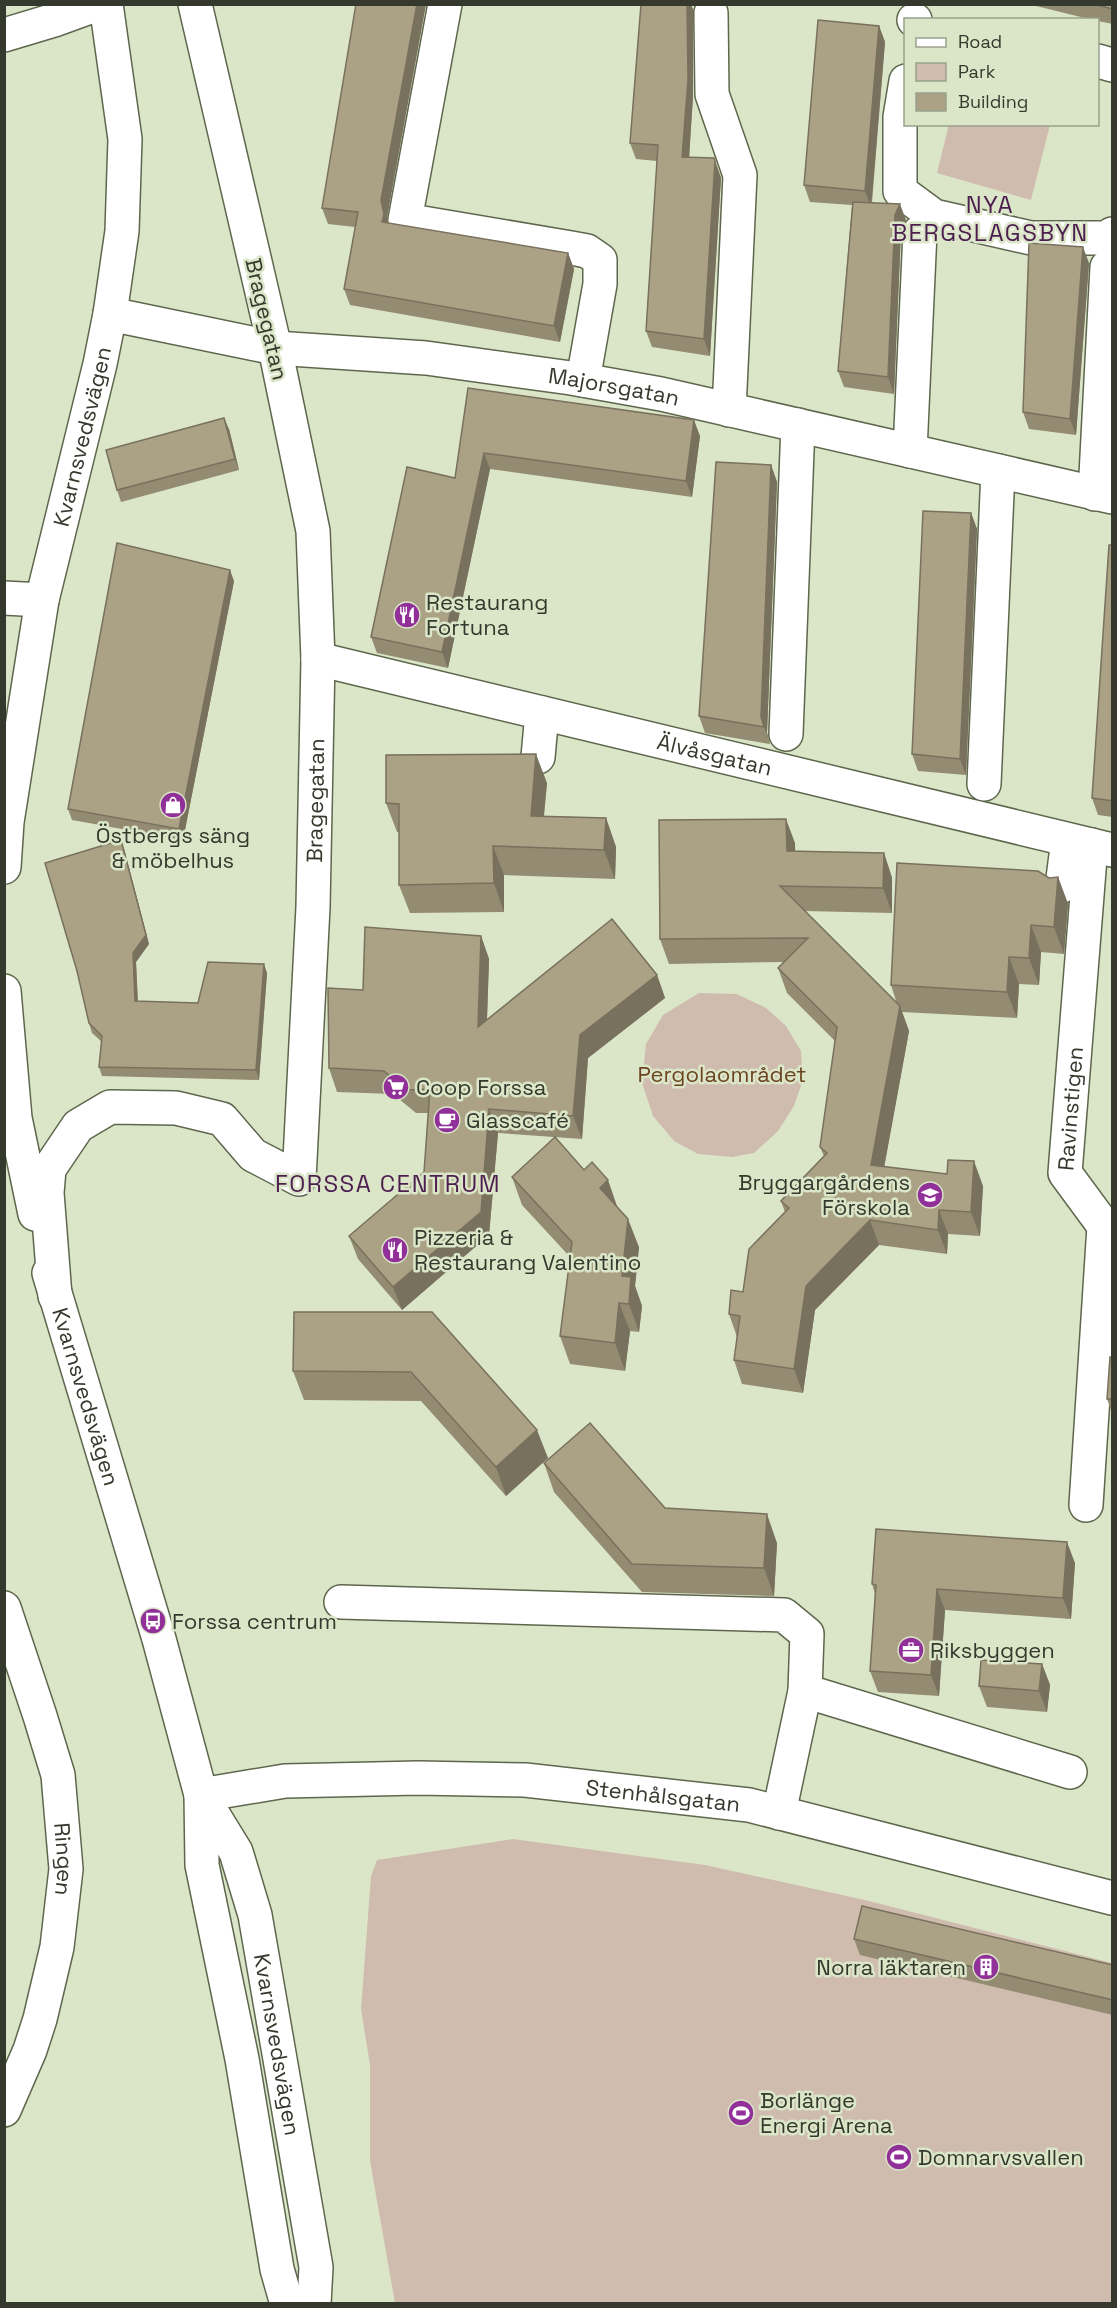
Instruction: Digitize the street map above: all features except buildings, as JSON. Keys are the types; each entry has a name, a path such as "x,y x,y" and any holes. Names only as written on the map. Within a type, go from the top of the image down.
{"street":[{"path":"4,35 98,4"},
{"name":"Kvarnsvedsvägen","path":"4,867 7,822 42,600 110,314 122,231 124,139 106,4"},
{"name":"Bragegatan","path":"55,1296 47,1193 49,1169 78,1126 110,1107 176,1108 222,1119 253,1155 299,1179 313,907 318,659 313,531 275,348 195,4"},
{"path":"445,4 405,220 586,251 600,260 600,284 584,380"},
{"path":"711,13 712,94 740,175 729,410"},
{"path":"904,93 900,117 900,191 934,216 1031,238 1107,238 1113,234"},
{"path":"910,451 921,232"},
{"path":"1104,496 1107,267"},
{"name":"Majorsgatan","path":"110,314 275,348 426,358 584,380 662,394 1104,496"},
{"path":"786,734 798,425"},
{"path":"984,784 998,471"},
{"path":"4,598 42,600"},
{"name":"Älvåsgatan","path":"318,659 1090,845"},
{"path":"538,757 542,713"},
{"path":"1062,886 1090,845"},
{"name":"Ravinstigen","path":"1086,1505 1104,1226 1065,1173 1090,845"},
{"name":"Kvarnsvedsvägen","path":"4,991 15,1118 28,1187 55,1296 159,1639 201,1795 202,1865 242,2059 277,2269 286,2304"},
{"path":"341,1602 784,1615 807,1634 805,1691 779,1813"},
{"name":"Ringen","path":"4,1608 58,1775 66,1869 57,1947 40,2019 30,2050 4,2110"},
{"path":"805,1691 1070,1772"},
{"name":"Stenhålsgatan","path":"201,1795 285,1781 418,1778 525,1780 749,1805 1113,1898"},
{"name":"Kvarnsvedsvägen","path":"201,1795 236,1852 255,1915 316,2267 314,2304"},
{"path":"270,2304 277,2269"}],"green space":[{"path":"949,126 1050,126 1031,200 937,173"},
{"name":"Pergolaområdet","path":"699,993 737,994 766,1008 786,1026 801,1051 803,1080 794,1106 778,1131 754,1153 732,1157 698,1154 674,1141 653,1116 642,1083 646,1044 663,1015"},
{"name":"Borlänge Energi Arena","path":"513,1839 705,1865 865,1900 1112,1963 1112,2303 395,2303 370,2161 370,2065 361,2009 371,1876 377,1860"}],"place":[{"name":"Restaurang Fortuna","path":"407,615"},
{"name":"Östbergs säng & möbelhus","path":"173,805"},
{"name":"Coop Forssa","path":"396,1087"},
{"name":"Glasscafé","path":"447,1120"},
{"name":"Bryggargårdens Förskola","path":"930,1195"},
{"name":"Pizzeria & Restaurang Valentino","path":"395,1250"},
{"name":"Forssa centrum","path":"153,1621"},
{"name":"Riksbyggen","path":"911,1650"},
{"name":"Norra läktaren","path":"986,1967"},
{"name":"Borlänge Energi Arena","path":"741,2113"},
{"name":"Domnarvsvallen","path":"899,2157"}],"district":[{"name":"NYA BERGSLAGSBYN","path":"990,219"},
{"name":"FORSSA CENTRUM","path":"388,1184"}]}
